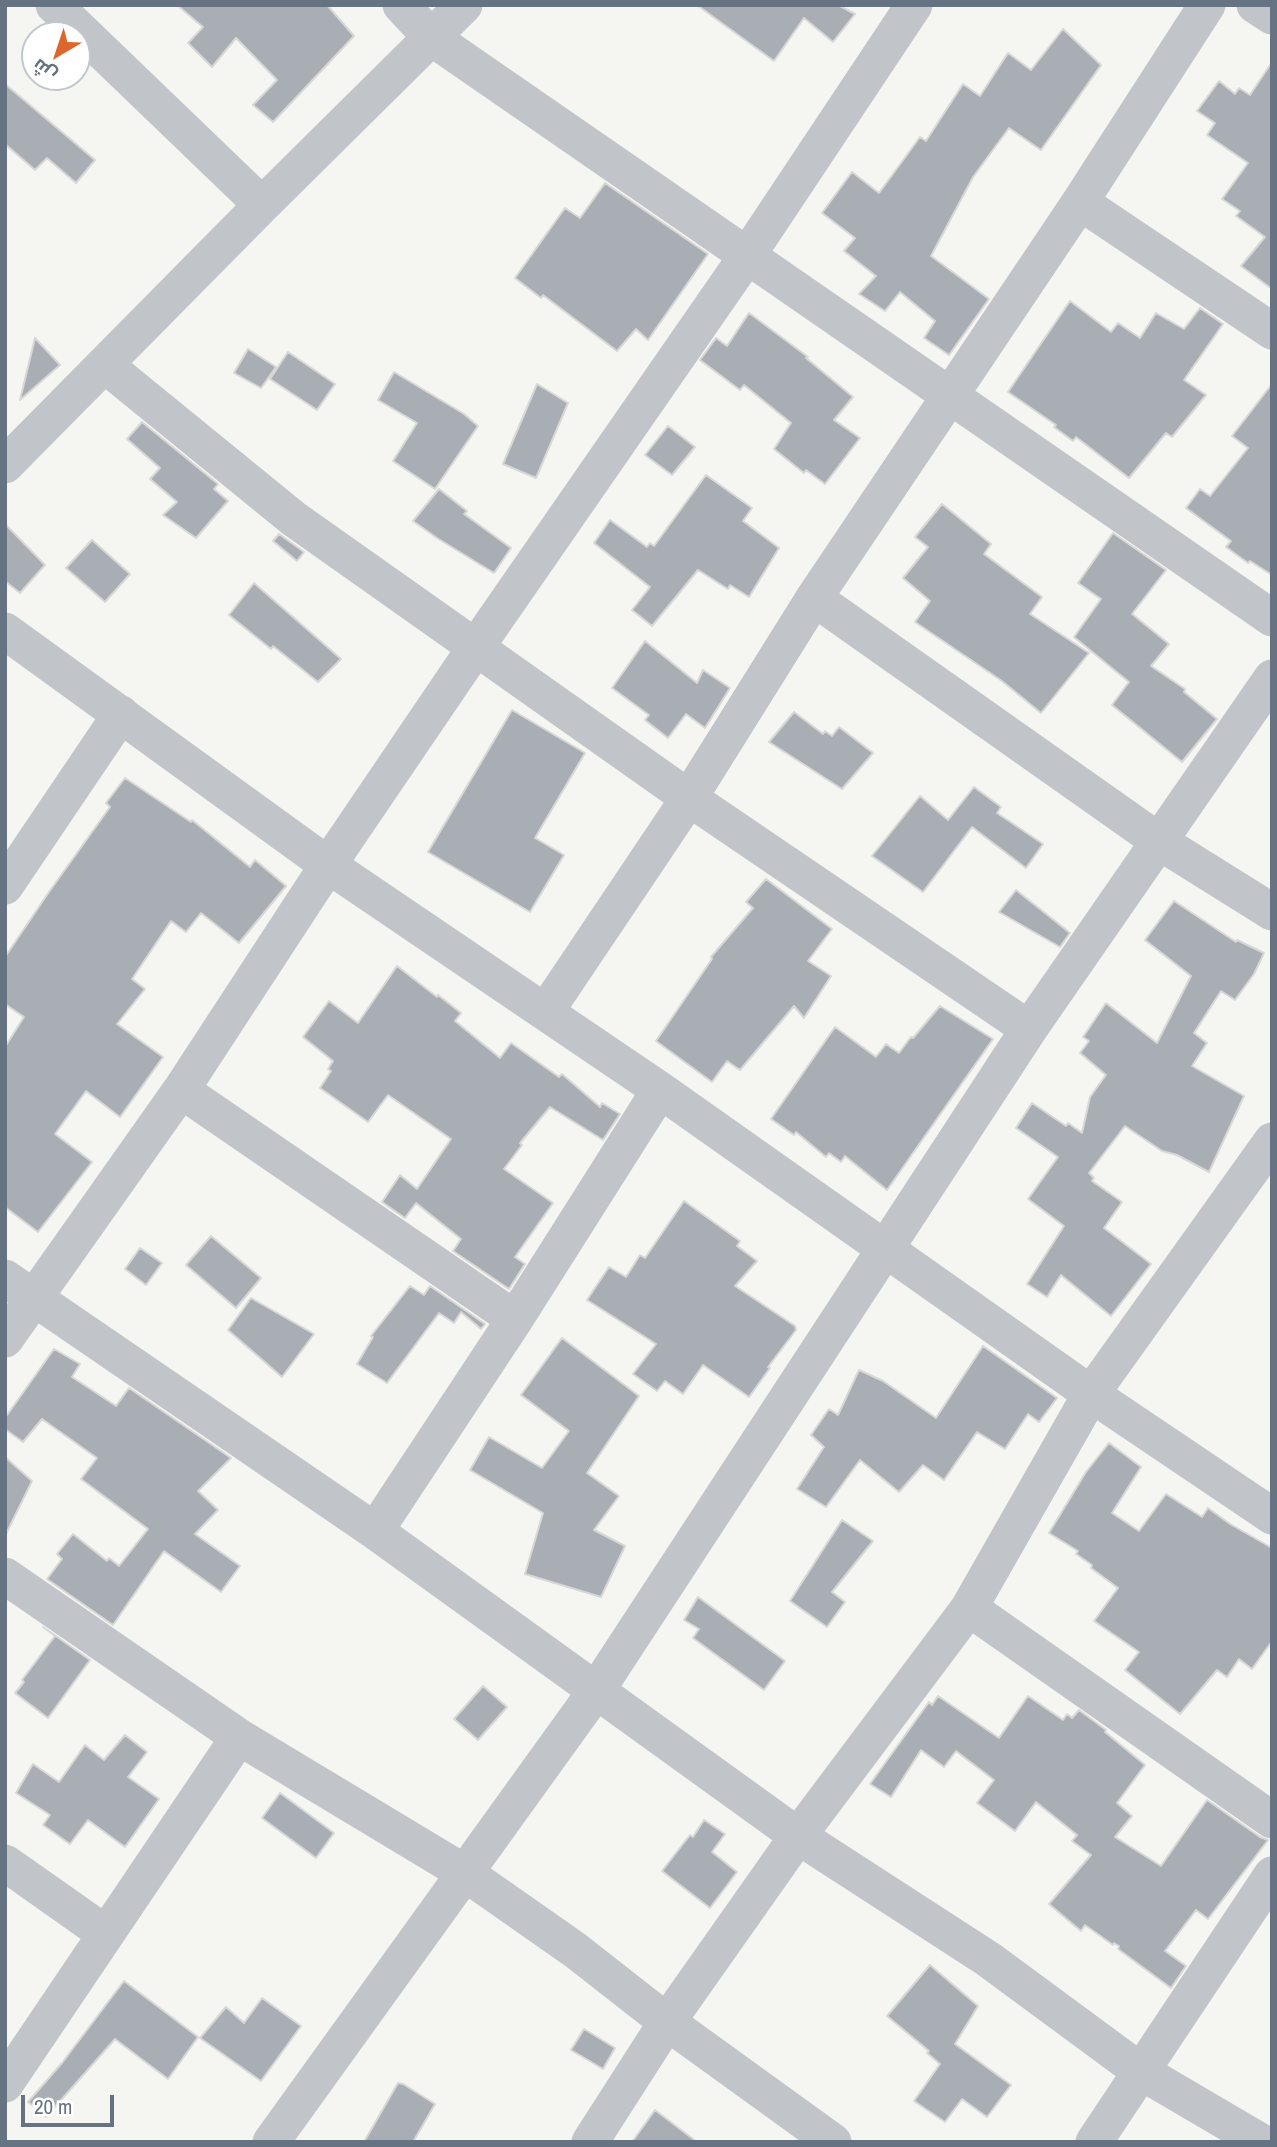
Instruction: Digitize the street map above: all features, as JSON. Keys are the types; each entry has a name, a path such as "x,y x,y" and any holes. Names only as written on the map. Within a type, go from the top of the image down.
{"street":[{"path":"54,5 262,205"},
{"path":"401,5 432,38 1272,618"},
{"path":"5,465 464,5"},
{"path":"5,1339 19,1288 181,1090 328,865 747,256 915,5"},
{"path":"547,1012 690,798 814,598 1080,202 1207,5"},
{"path":"1080,202 1272,331"},
{"path":"105,365 295,519 690,798 1029,1029"},
{"path":"814,598 1160,842 1272,912"},
{"path":"5,631 328,865 547,1012 1091,1394 1272,1516"},
{"path":"271,2142 596,1690 1029,1029 1272,678"},
{"path":"5,886 121,714"},
{"path":"181,1090 514,1320"},
{"path":"375,1531 514,1320 660,1090"},
{"path":"590,2142 667,2022 798,1836 969,1608 1091,1394 1272,1141"},
{"path":"19,1288 375,1531 798,1836 988,1959 1140,2071 1261,2142"},
{"path":"5,1576 239,1737 466,1873 575,1950 667,2022 833,2142"},
{"path":"969,1608 1272,1820"},
{"path":"5,2084 239,1737"},
{"path":"5,1863 106,1934"},
{"path":"1094,2142 1272,1875"}],"building":[{"path":"177,5 327,5 354,36 273,122 253,105 277,80 236,38 212,67 188,43 203,27"},
{"path":"697,5 838,5 855,14 833,42 804,18 774,61"},
{"path":"1063,29 1101,65 1041,150 1009,128 973,177 931,256 989,299 949,355 924,338 935,321 900,292 885,311 859,294 876,276 844,251 855,238 822,213 852,172 879,193 920,137 926,141 963,84 980,96 1008,53 1031,70"},
{"path":"1272,62 1272,289 1241,266 1265,237 1236,216 1240,211 1222,199 1248,163 1207,135 1215,123 1197,111 1219,81 1235,94 1239,88 1250,95"},
{"path":"5,84 95,160 76,183 47,158 35,170 5,144"},
{"path":"605,183 708,254 648,340 636,329 617,351 543,295 541,298 515,278 565,208 580,218"},
{"path":"1070,301 1111,332 1118,323 1140,338 1156,313 1184,329 1200,308 1223,324 1184,380 1206,395 1172,437 1166,433 1129,478 1076,437 1073,441 1054,427 1056,425 1008,392"},
{"path":"749,313 808,357 806,358 853,397 834,420 860,438 825,484 806,470 804,473 774,449 791,423 744,385 740,390 700,360 716,338 727,346"},
{"path":"35,338 60,365 20,400"},
{"path":"248,349 276,367 261,388 234,373"},
{"path":"288,352 335,384 317,410 270,379"},
{"path":"394,372 464,414 478,426 435,489 393,461 417,423 378,400"},
{"path":"537,384 568,403 536,478 503,464"},
{"path":"1272,384 1272,575 1250,561 1248,563 1226,547 1231,541 1186,508 1200,489 1210,496 1248,448 1232,436"},
{"path":"142,422 218,484 214,489 228,501 196,538 163,515 177,502 150,479 160,468 127,439"},
{"path":"668,426 695,447 672,475 645,455"},
{"path":"706,475 752,508 743,521 779,548 749,597 730,585 728,589 698,570 652,626 632,610 650,587 594,543 610,520 647,547 650,543 654,546"},
{"path":"439,489 467,511 464,514 511,548 494,573 413,521"},
{"path":"942,504 991,544 984,554 1042,597 1030,614 1089,653 1041,713 1002,681 915,622 930,601 903,578 928,547 915,537"},
{"path":"5,524 45,565 20,593 5,581"},
{"path":"1113,533 1166,570 1132,614 1169,644 1151,666 1185,689 1184,692 1217,719 1182,762 1112,705 1129,682 1074,637 1101,599 1078,583"},
{"path":"279,534 304,552 297,561 273,541"},
{"path":"92,540 130,574 105,602 66,568"},
{"path":"254,583 341,659 318,682 229,615"},
{"path":"645,641 697,683 703,670 730,688 705,728 686,714 668,738 645,720 649,715 612,688"},
{"path":"512,710 585,753 535,838 564,855 530,912 428,852"},
{"path":"794,712 823,734 825,731 832,736 839,727 873,753 842,789 769,742"},
{"path":"125,778 191,822 192,820 250,867 255,860 286,886 239,943 201,913 186,932 171,921 132,979 145,989 117,1024 163,1057 120,1117 86,1091 55,1134 92,1162 38,1232 5,1207 5,1047 24,1017 5,1004 5,957 110,807 106,803"},
{"path":"974,787 1001,807 997,813 1043,844 1026,868 972,827 923,892 872,856 920,796 948,820"},
{"path":"766,879 832,929 808,961 831,976 804,1018 794,1006 740,1070 727,1061 712,1082 656,1041 711,957 753,908 746,902"},
{"path":"1016,890 1070,933 1060,947 999,912"},
{"path":"1174,901 1236,942 1237,940 1264,953 1254,974 1235,1000 1221,991 1194,1033 1207,1043 1192,1066 1244,1096 1209,1172 1177,1155 1162,1151 1125,1126 1089,1173 1094,1178 1092,1181 1122,1202 1104,1228 1151,1264 1111,1316 1061,1275 1047,1297 1027,1284 1064,1226 1028,1199 1058,1157 1016,1128 1032,1103 1066,1126 1068,1123 1082,1133 1090,1097 1106,1075 1080,1053 1089,1041 1083,1037 1106,1003 1157,1043 1191,976 1145,940"},
{"path":"397,966 461,1013 455,1021 500,1058 511,1043 559,1077 562,1074 600,1107 602,1103 620,1114 603,1140 550,1107 520,1143 522,1145 504,1169 553,1203 515,1257 525,1264 509,1289 453,1251 461,1239 416,1203 405,1218 382,1202 400,1175 417,1189 451,1139 388,1095 368,1122 320,1088 331,1071 328,1069 333,1061 303,1037 329,1001 358,1023"},
{"path":"940,1006 993,1039 887,1190 845,1156 841,1162 829,1153 826,1157 796,1132 794,1135 771,1119 835,1027 876,1057 886,1044 899,1053"},
{"path":"684,1201 740,1241 737,1246 757,1261 735,1286 795,1326 796,1330 749,1397 703,1365 683,1394 665,1381 657,1391 633,1374 656,1344 587,1300 609,1267 626,1277 640,1255 645,1258"},
{"path":"211,1236 261,1278 236,1308 186,1265"},
{"path":"140,1248 162,1263 146,1285 125,1269"},
{"path":"410,1286 424,1295 430,1286 485,1324 481,1329 461,1312 454,1323 439,1313 387,1383 357,1364 373,1337 371,1336"},
{"path":"251,1298 314,1334 282,1377 228,1330"},
{"path":"562,1338 639,1396 587,1473 619,1496 594,1530 625,1546 601,1597 525,1574 543,1513 470,1470 489,1437 542,1468 569,1431 521,1395"},
{"path":"983,1346 1057,1398 1039,1422 1028,1414 1005,1449 977,1432 944,1480 923,1465 899,1492 860,1460 826,1507 797,1489 824,1447 811,1435 829,1409 838,1415 859,1370 883,1381 936,1418"},
{"path":"54,1349 80,1364 72,1377 116,1406 129,1388 231,1458 198,1491 218,1510 195,1534 240,1566 221,1592 164,1551 113,1625 47,1579 62,1559 57,1554 73,1534 107,1561 109,1558 119,1566 148,1529 81,1479 97,1458 42,1419 23,1442 5,1429 5,1418"},
{"path":"1109,1443 1141,1467 1112,1513 1139,1531 1166,1494 1202,1517 1208,1508 1272,1548 1272,1641 1252,1669 1239,1659 1227,1677 1217,1670 1180,1714 1125,1670 1139,1652 1094,1621 1118,1588 1091,1568 1092,1565 1076,1554 1078,1551 1049,1533 1086,1472"},
{"path":"5,1457 32,1481 5,1536"},
{"path":"842,1520 873,1541 832,1592 845,1602 827,1627 790,1601"},
{"path":"698,1597 785,1661 764,1690 693,1638 699,1629 684,1620"},
{"path":"43,1627 90,1660 48,1718 15,1693 55,1636"},
{"path":"483,1686 507,1707 478,1740 454,1719"},
{"path":"938,1696 999,1738 1028,1696 1063,1720 1067,1714 1072,1718 1079,1710 1106,1730 1105,1732 1145,1765 1117,1803 1132,1816 1115,1837 1161,1866 1207,1800 1268,1840 1208,1919 1196,1910 1165,1951 1186,1966 1171,1988 1118,1949 1119,1946 1114,1943 1113,1945 1085,1925 1081,1931 1049,1904 1091,1855 1072,1841 1077,1835 1036,1802 1015,1831 977,1803 994,1780 956,1751 944,1767 921,1750 891,1797 870,1784 929,1702 932,1705"},
{"path":"125,1735 147,1752 128,1777 159,1799 125,1847 88,1820 70,1844 43,1825 50,1815 16,1793 33,1764 59,1782 85,1745 104,1760"},
{"path":"280,1793 334,1833 316,1858 262,1818"},
{"path":"704,1820 725,1834 712,1852 737,1872 710,1908 662,1871 690,1835 693,1837"},
{"path":"930,1965 978,2006 955,2044 1011,2085 987,2117 962,2099 945,2122 914,2101 940,2064 927,2053 929,2051 887,2016"},
{"path":"124,1981 198,2037 168,2079 115,2039 46,2117 28,2102 62,2063"},
{"path":"262,1998 301,2026 261,2081 200,2038 226,2007 244,2023"},
{"path":"584,2029 615,2048 603,2069 571,2050"},
{"path":"398,2083 435,2104 413,2142 364,2142"},
{"path":"655,2110 697,2142 632,2142"}]}
